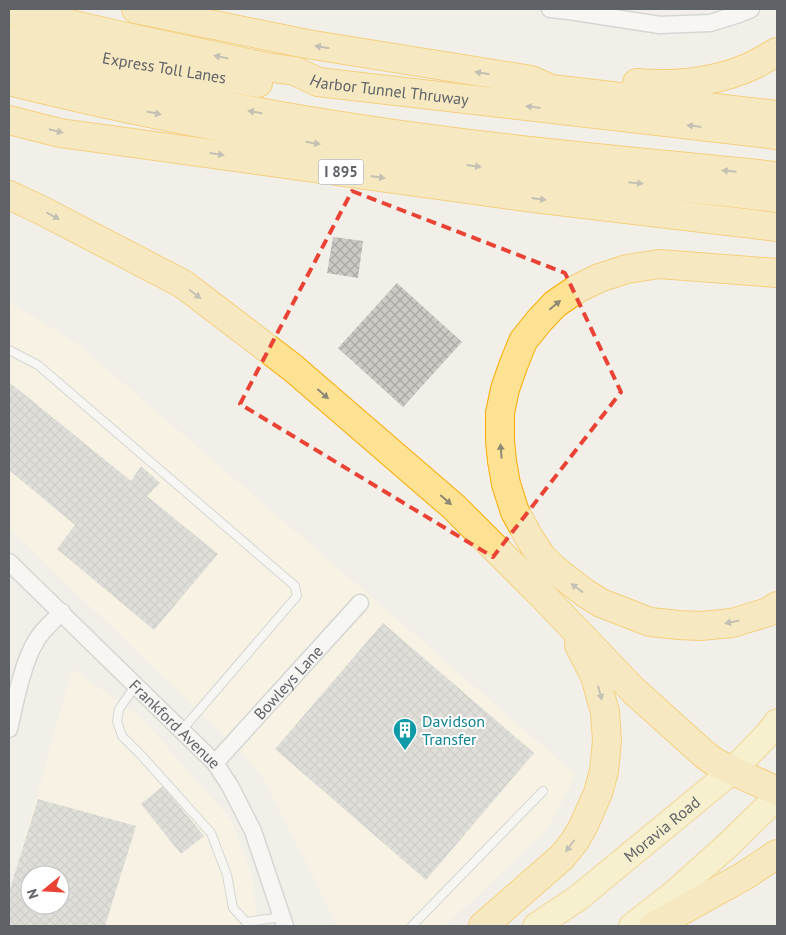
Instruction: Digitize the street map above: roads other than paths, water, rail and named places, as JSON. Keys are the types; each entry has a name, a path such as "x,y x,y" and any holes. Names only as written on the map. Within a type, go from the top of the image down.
{"highway":[{"path":"136,9 308,44 530,80 551,90 777,115"},
{"name":"Harbor Tunnel Thruway","path":"9,10 126,38 266,67 295,71 318,82 777,136"},
{"name":"Express Toll Lanes","path":"9,39 289,88 298,89 318,82"},
{"path":"530,80 554,76 659,85 703,82 743,70 777,52"},
{"path":"9,58 184,98 342,126 435,140 538,152 777,176"},
{"path":"9,81 106,104 241,131 378,153 491,168 777,198"},
{"name":"I 895","path":"9,120 60,132 128,142 540,199 777,227"},
{"path":"9,195 183,284 277,356 454,507 634,691 663,718 716,763 777,791"},
{"path":"777,273 659,264 627,269 599,278 577,289 555,304 523,341 505,389 500,413 500,440 506,484 515,512 530,539 541,556 554,570 601,603 650,622 700,626 732,623 768,612 777,606"},
{"path":"483,926 562,858 583,826 598,793 604,771 607,727 600,691 595,676 563,618"},
{"path":"654,926 744,876 777,854"}],"main road":[{"name":"Moravia Road","path":"536,926 578,898 732,771 777,722"},
{"path":"632,926 672,895 728,845 777,797"}],"street":[{"path":"550,9 660,25 710,23 751,9"},
{"name":"Frankford Avenue","path":"9,562 215,763 230,786 253,831 284,922"},
{"name":"Bowleys Lane","path":"215,763 360,603"},
{"path":"9,729 17,694 35,641 43,630 62,612"}],"lane":[{"path":"9,350 38,365 295,586 297,596 182,730"},
{"path":"136,685 119,708 117,721 122,736 211,833 228,875 233,908 246,922 284,922"},
{"path":"412,926 543,791"}],"place":[{"name":"Davidson Transfer","path":"405,751"}]}
